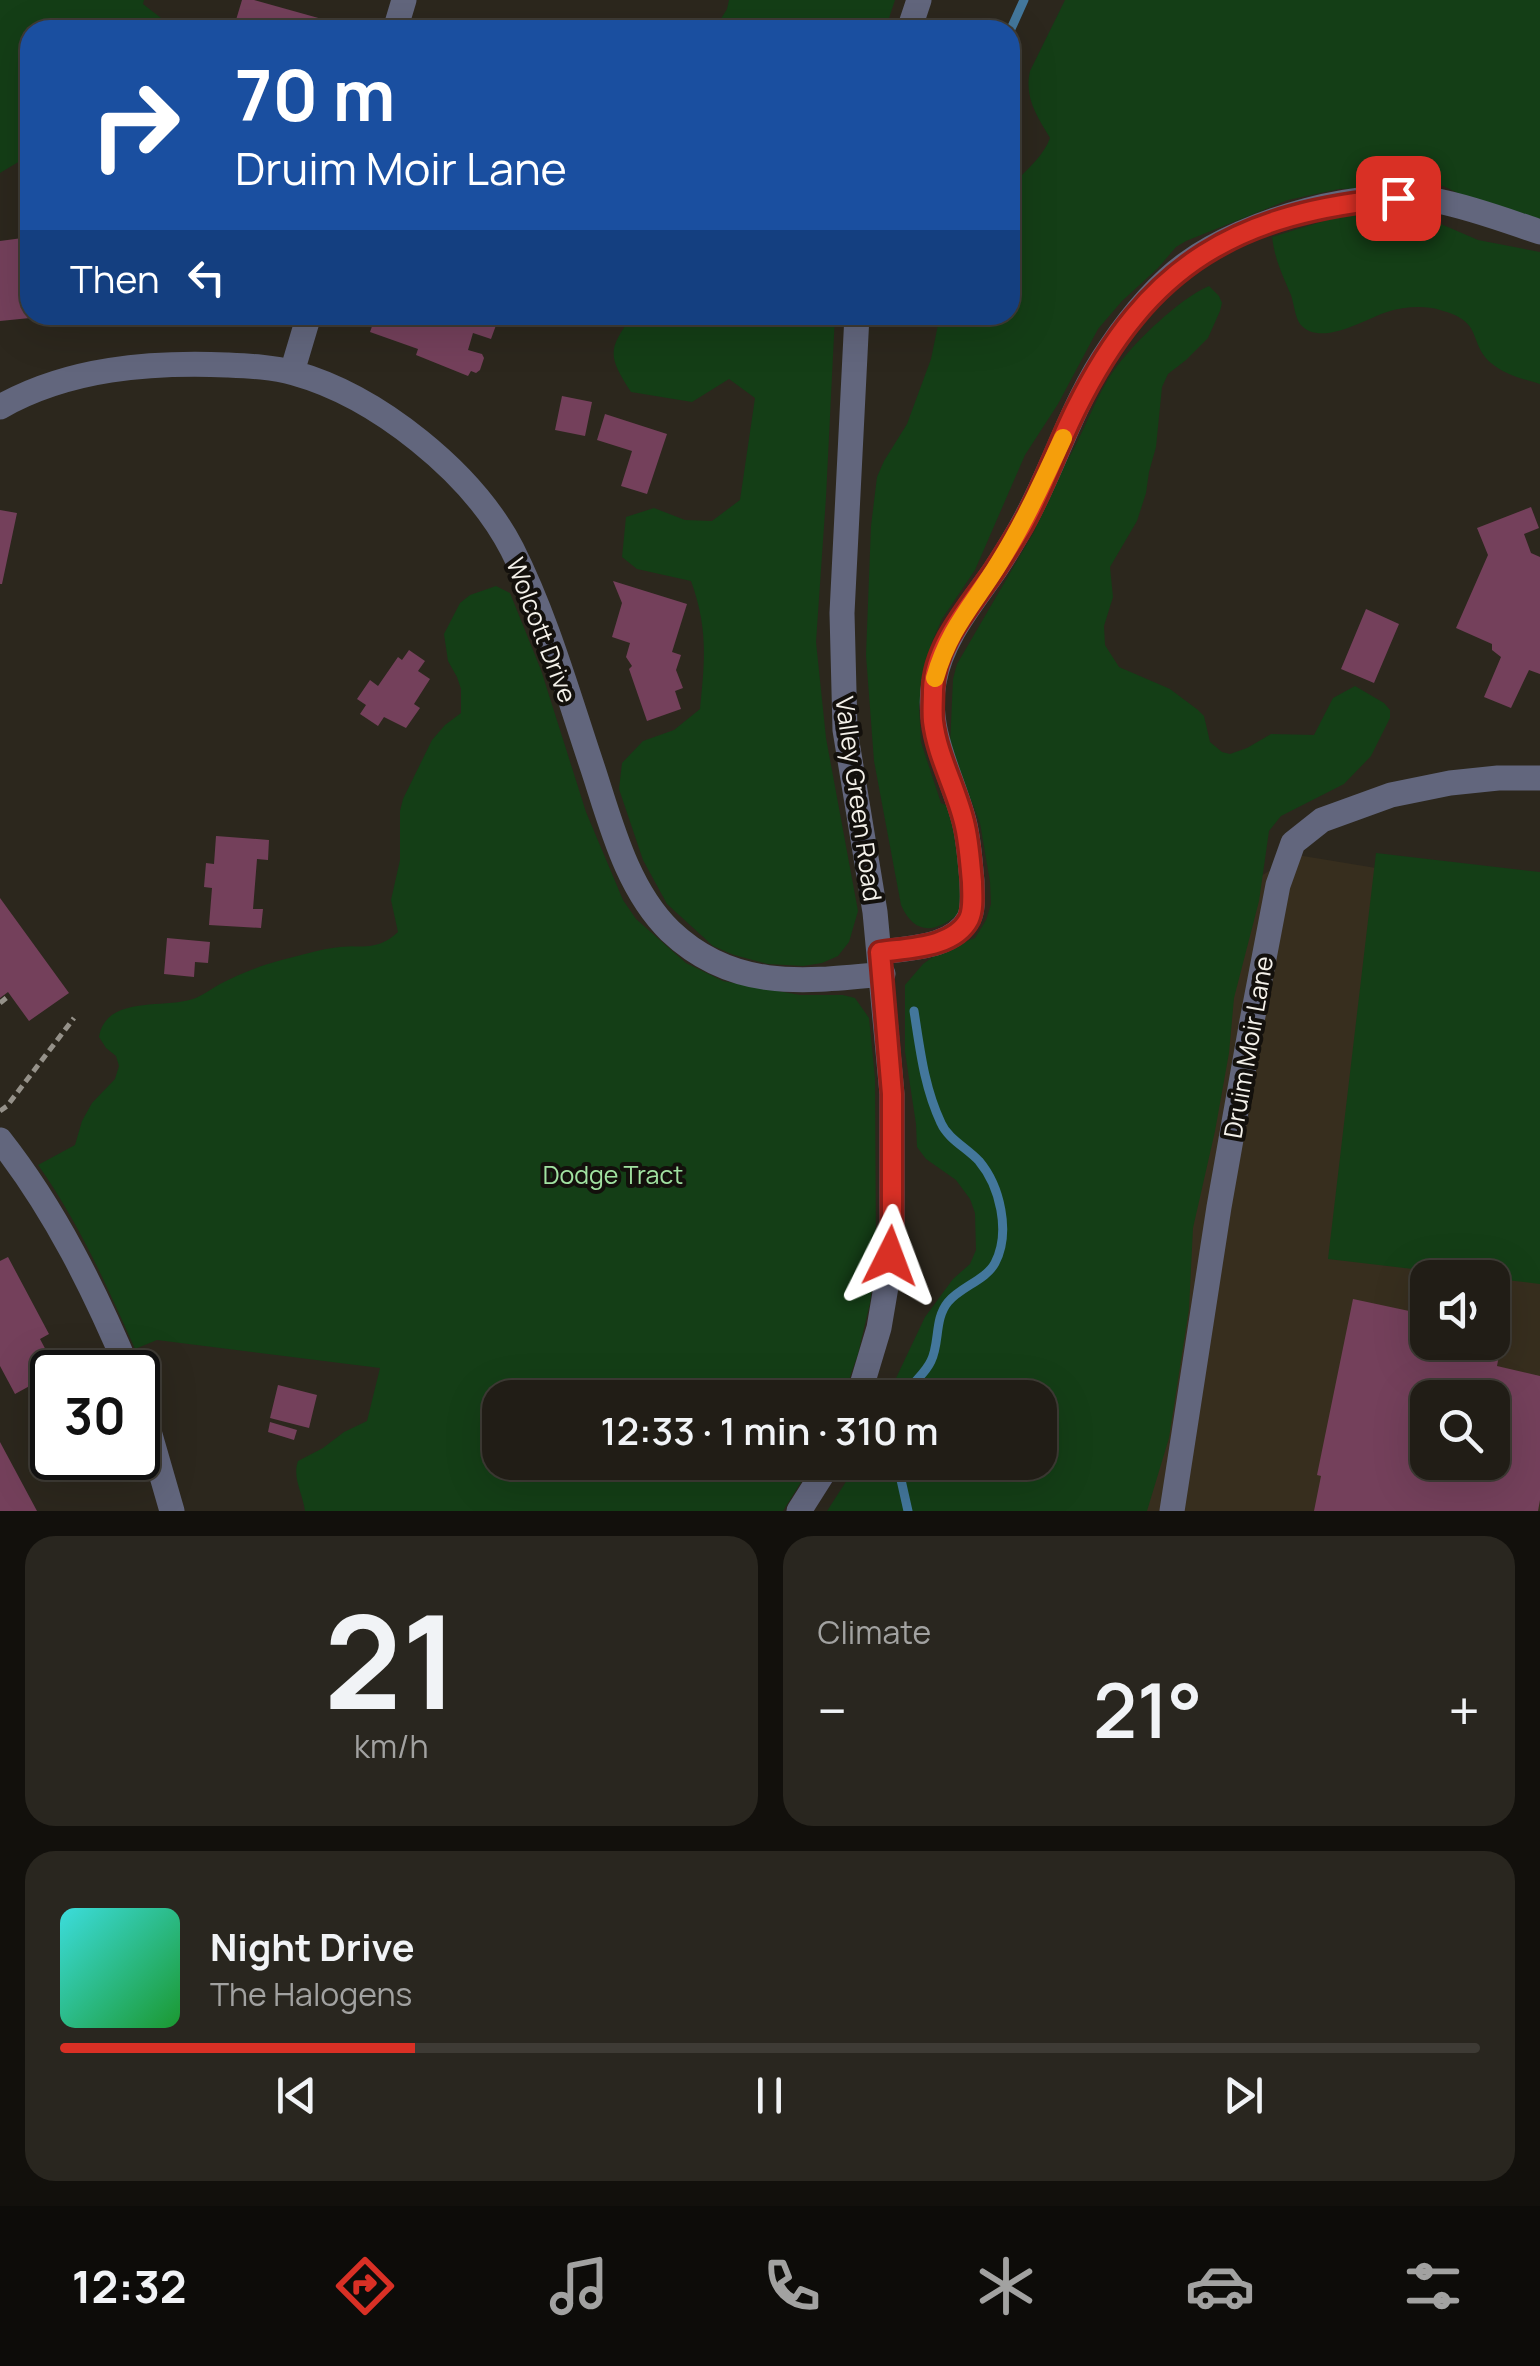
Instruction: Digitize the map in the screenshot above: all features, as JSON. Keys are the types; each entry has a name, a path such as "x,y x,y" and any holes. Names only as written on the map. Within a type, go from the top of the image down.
{"street":[{"path":"882,963 942,941 964,926 971,915 971,868 964,822 933,722 933,684 940,658 959,620 1028,516 1077,407 1109,350 1145,302 1184,266 1221,242 1279,219 1348,202 1437,200 1540,232"},
{"path":"292,372 306,325"},
{"name":"Valley Green Road","path":"857,325 842,613 843,695 852,783 882,963 892,1094 888,1281 863,1380"},
{"name":"Wolcott Drive","path":"0,407 42,387 86,374 130,367 222,364 292,372 331,386 395,422 460,480 510,546 534,596 620,848 642,894 668,928 716,964 744,974 804,981 882,963"},
{"name":"Druim Moir Lane","path":"1172,1511 1252,1021 1278,885 1293,843 1322,820 1391,795 1450,783 1540,778"},
{"path":"0,1140 46,1204 119,1350"},
{"path":"160,1469 172,1511"},
{"path":"799,1511 819,1480"}],"path":[{"path":"0,1004 10,995"},
{"path":"0,1112 74,1018"}],"shaded area":[{"path":"1297,855 1540,895 1540,1511 984,1511 1019,1480 1057,1480 1057,1380 1041,1380 1047,1000"}],"green space":[{"path":"0,0 144,0 143,4 164,20 20,20 20,161 0,173"},
{"path":"729,0 895,0 888,20 720,20"},
{"path":"1065,0 1540,0 1540,219 1443,186 1406,184 1339,189 1288,200 1186,241 1122,301 1098,329 1025,455 975,570 942,619 932,642 919,706 921,742 941,803 950,807 963,855 959,913 942,925 927,928 913,922 901,905 874,761 866,655 871,526 877,477 907,424 931,359 938,325 1020,325 1020,177 1050,138 1030,98 1030,71"},
{"path":"1390,210 1413,212 1478,240 1540,252 1540,384 1496,367 1484,355 1464,320 1434,308 1393,310 1331,333 1309,331 1300,324 1272,237 1340,216"},
{"path":"1209,286 1222,303 1208,338 1168,374 1162,387 1156,447 1146,493 1137,521 1110,567 1113,597 1104,626 1105,645 1119,667 1170,689 1198,710 1204,716 1210,742 1222,752 1230,754 1247,748 1271,734 1314,735 1333,698 1355,686 1384,703 1390,718 1371,756 1344,784 1281,816 1269,831 1259,901 1234,998 1215,1131 1193,1228 1189,1309 1169,1438 1147,1511 827,1511 847,1480 1057,1480 1057,1380 895,1380 925,1317 953,1279 970,1264 976,1250 975,1213 970,1199 956,1180 926,1159 917,1147 905,1052 905,985 941,951 975,938 991,904 980,823 950,746 957,664 1035,530 1044,500 1110,375 1159,321"},
{"path":"626,325 835,325 816,642 826,738 858,911 849,942 838,956 822,963 768,964 713,946 667,904 643,860 619,789 622,763 643,741 674,730 700,709 704,659 703,629 691,581 637,569 622,557 626,517 654,508 685,520 712,521 740,500 755,398 729,379 692,402 631,392 615,361 618,337"},
{"name":"Dodge Tract","path":"496,586 510,593 541,670 586,812 623,900 636,919 686,963 723,981 800,995 855,998 869,1018 875,1078 876,1256 870,1303 849,1380 482,1380 482,1480 802,1480 783,1511 305,1511 297,1480 298,1461 367,1421 380,1368 157,1340 135,1349 79,1231 38,1165 75,1145 92,1103 115,1079 119,1066 116,1056 99,1037 112,1015 137,1006 193,999 263,965 325,949 377,945 398,932 391,900 400,860 400,811 432,740 461,713 461,689 448,661 444,634 460,603"},
{"path":"1376,853 1540,872 1540,1284 1510,1280 1510,1260 1410,1260 1410,1269 1328,1259"}],"building":[{"path":"242,0 322,19 322,20 236,20"},
{"path":"20,238 20,319 0,321 0,241"},
{"path":"372,325 496,325 491,339 473,333 468,350 484,358 480,370 471,371 468,376 416,355 418,349 370,332"},
{"path":"562,396 592,402 585,436 555,430"},
{"path":"605,414 667,434 647,494 621,486 632,451 597,440"},
{"path":"1531,507 1539,528 1524,534 1531,553 1540,557 1540,674 1529,670 1511,708 1484,697 1501,657 1492,650 1492,644 1456,628 1488,555 1477,528"},
{"path":"0,510 17,513 2,584 0,584"},
{"path":"613,581 687,604 672,652 681,655 676,670 683,688 675,691 681,709 647,721 626,657 630,643 612,637 622,603"},
{"path":"1366,609 1399,624 1374,683 1341,669"},
{"path":"409,650 425,661 418,671 430,679 414,704 420,708 406,728 384,717 378,726 360,714 366,705 357,699 370,680 378,686 398,657 402,660"},
{"path":"216,836 269,840 268,860 257,859 253,909 263,909 261,928 209,925 212,888 204,887 206,863 214,864"},
{"path":"0,898 69,993 29,1021 8,992 0,998"},
{"path":"167,938 210,942 208,963 195,962 194,977 164,974"},
{"path":"8,1257 49,1334 40,1339 46,1350 30,1350 30,1386 15,1394 0,1366 0,1261"},
{"path":"1353,1299 1410,1311 1410,1360 1498,1360 1497,1366 1540,1376 1538,1511 1314,1511 1321,1476 1317,1475"},
{"path":"278,1385 317,1395 309,1428 270,1418"},
{"path":"270,1422 297,1430 294,1440 268,1432"},
{"path":"0,1442 37,1511 0,1511"}],"waterway":[{"path":"1015,20 1024,0"},
{"path":"914,1011 923,1068 935,1109 944,1129 986,1171 998,1196 1003,1224 995,1263 944,1309 931,1361 917,1380"},
{"path":"901,1480 908,1511"}],"slow traffic":[{"path":"935,678 940,658 959,620 1028,516 1063,438"}],"route":[{"path":"890,1256 892,1094 880,952 942,941 964,926 971,915 971,868 964,822 933,722 933,684 940,658 959,620 1028,516 1077,407 1109,350 1145,302 1184,266 1221,242 1279,219 1348,202 1398,198"}]}
